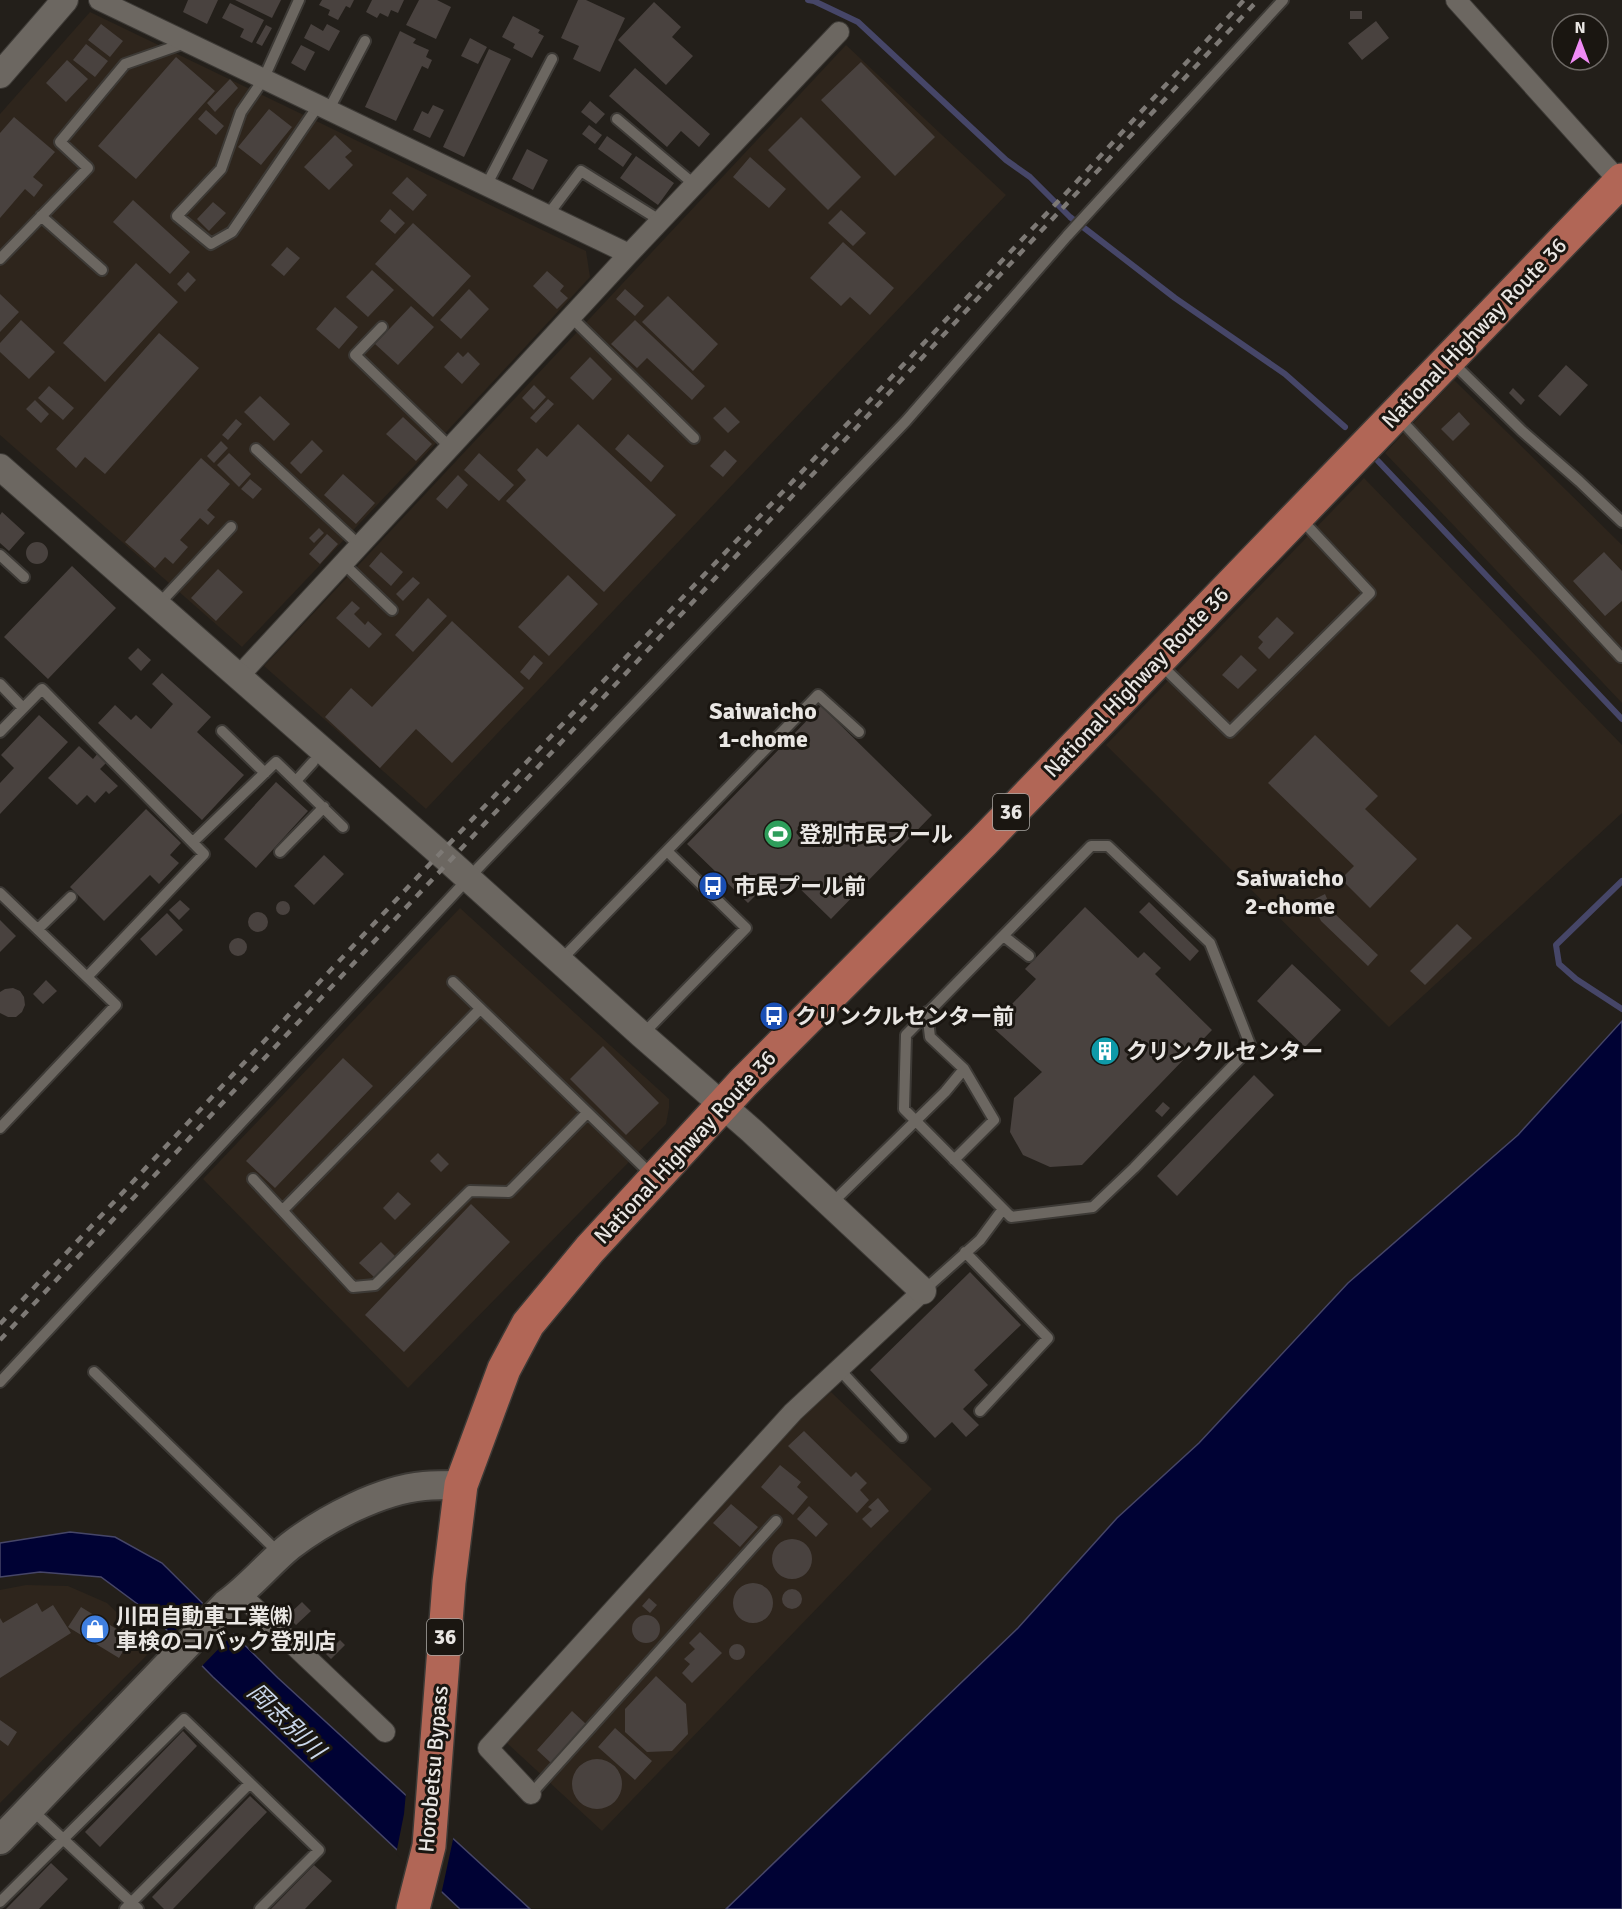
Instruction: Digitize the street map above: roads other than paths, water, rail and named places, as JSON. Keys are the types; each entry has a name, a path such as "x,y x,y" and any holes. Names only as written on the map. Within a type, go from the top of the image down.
{"highway":[{"name":"National Highway Route 36","path":"461,1485 479,1431 504,1369 528,1324 590,1249 722,1106 983,842 1621,181"},
{"name":"Horobetsu Bypass","path":"414,1905 429,1846 449,1582 461,1485"}],"main road":[{"path":"0,1840 178,1653 281,1555 315,1528 345,1511 403,1490 422,1486 461,1485"}],"street":[{"path":"0,75 65,0"},
{"path":"99,0 629,254"},
{"path":"1456,0 1621,181"},
{"path":"238,677 629,254 839,32"},
{"path":"0,467 560,961 831,1204 922,1291 793,1412 488,1748 531,1794"},
{"path":"233,1599 385,1732"}],"lane":[{"path":"299,0 263,80 241,112 221,169 177,216 211,244 232,232 323,108 365,41"},
{"path":"0,1382 468,879 906,421 1067,236 1283,0"},
{"path":"0,260 88,168 60,142 125,64 185,43"},
{"path":"486,186 552,59"},
{"path":"617,119 695,185"},
{"path":"548,216 580,171 661,221"},
{"path":"41,216 102,270"},
{"path":"571,317 694,438"},
{"path":"382,327 355,355 451,448"},
{"path":"1449,359 1522,431 1580,481 1622,522"},
{"path":"1396,414 1621,657"},
{"path":"256,449 360,546"},
{"path":"1157,661 1230,732 1370,593 1297,515"},
{"path":"157,606 231,527"},
{"path":"0,555 24,577"},
{"path":"344,564 392,610"},
{"path":"0,684 23,708"},
{"path":"0,732 42,690 204,854 87,976"},
{"path":"560,961 818,695 859,732"},
{"path":"222,731 265,773"},
{"path":"193,842 276,762 343,827"},
{"path":"296,781 313,762"},
{"path":"280,852 324,807"},
{"path":"1091,846 1108,846 1210,944 1251,1047 1092,1208 1011,1217 904,1109 906,1035 1005,936 1091,846"},
{"path":"642,1035 746,928 667,851"},
{"path":"0,893 117,1005 0,1128"},
{"path":"38,929 71,897"},
{"path":"1005,936 1029,956"},
{"path":"453,982 654,1178"},
{"path":"283,1210 480,1009"},
{"path":"927,1012 930,1037 964,1070 994,1120 954,1160"},
{"path":"831,1204 945,1092 964,1070"},
{"path":"253,1179 353,1287 375,1285 470,1191 509,1192 587,1113"},
{"path":"922,1291 980,1240 1003,1209"},
{"path":"965,1252 1048,1338 980,1411"},
{"path":"838,1368 902,1437"},
{"path":"94,1372 281,1555"},
{"path":"531,1794 776,1521"},
{"path":"0,1902 184,1719 319,1850 260,1909"},
{"path":"31,1809 64,1838 131,1907 250,1784"}],"water":[{"path":"1622,1021 1622,1909 726,1909 1018,1628 1117,1518 1199,1443 1348,1283 1518,1135"},
{"name":"岡志別川","path":"70,1532 115,1537 162,1563 278,1678 530,1909 460,1909 213,1677 151,1614 101,1577 40,1572 0,1577 0,1543"}],"waterway":[{"path":"808,0 858,22 1006,160 1030,177 1070,217 1175,298 1285,374 1345,427"},
{"path":"1378,461 1622,719"},
{"path":"1622,881 1556,945 1559,964 1576,979 1622,1009"}],"railway":[{"path":"0,1324 411,884 1069,190 1244,0"},
{"path":"0,1340 1258,0"}],"place":[{"name":"登別市民プール","path":"778,834"},
{"name":"市民プール前","path":"713,886"},
{"name":"クリンクルセンター前","path":"774,1016"},
{"name":"クリンクルセンター","path":"1105,1051"},
{"name":"川田自動車工業㈱ 車検のコバック登別店","path":"95,1629"}],"district":[{"name":"Saiwaicho 1-chome","path":"763,725"},
{"name":"Saiwaicho 2-chome","path":"1290,892"}]}
